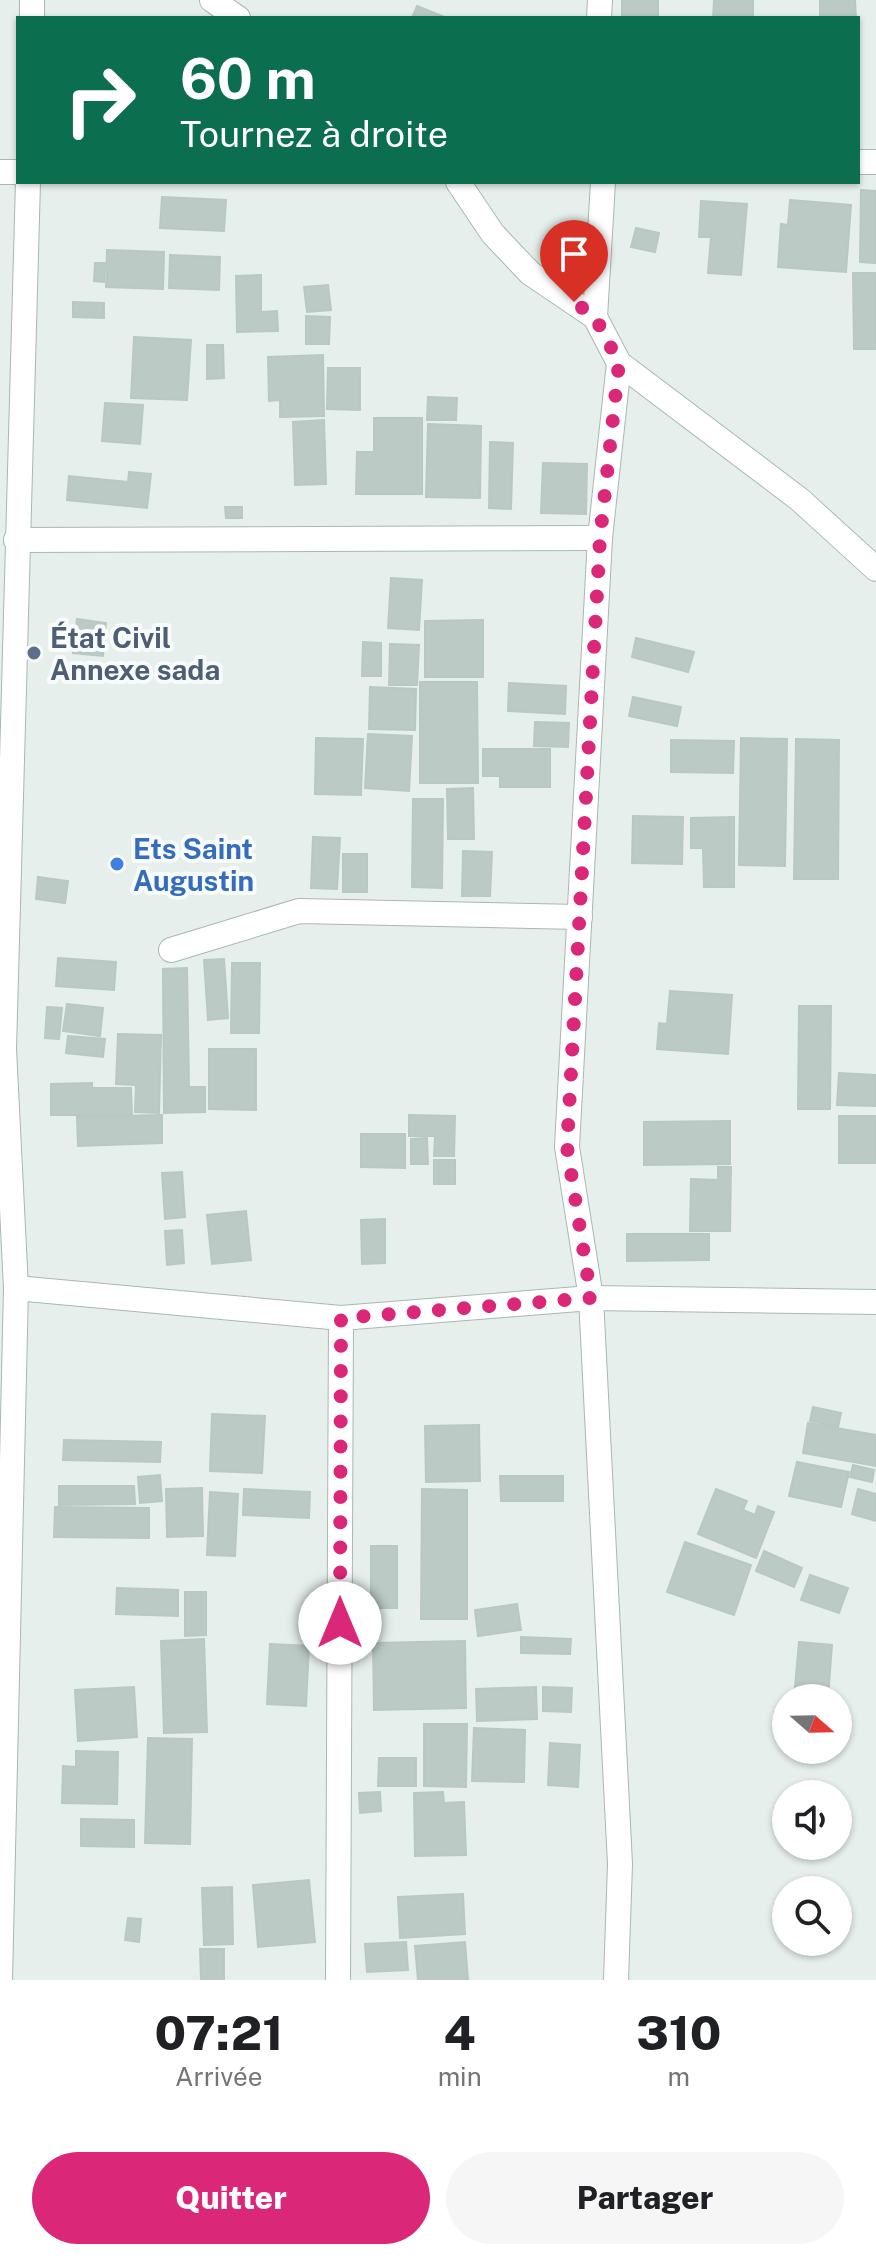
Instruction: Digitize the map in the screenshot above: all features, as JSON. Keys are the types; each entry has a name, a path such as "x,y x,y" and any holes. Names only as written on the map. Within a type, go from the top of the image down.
{"street":[{"path":"212,0 235,16"},
{"path":"0,1980 16,1288 4,1049 11,529 28,184"},
{"path":"459,184 493,234 530,273 595,317 619,363 799,499 876,569"},
{"path":"595,317 603,184"},
{"path":"616,1980 620,1864 591,1298 567,1147 600,538 619,363"},
{"path":"11,529 600,538"},
{"path":"171,950 299,911 580,917"},
{"path":"16,1288 341,1318 591,1298 876,1302"},
{"path":"338,1980 341,1318"}],"building":[{"path":"622,0 658,0 658,16 622,16"},
{"path":"714,0 753,0 753,16 713,16"},
{"path":"820,0 855,0 856,16 820,16"},
{"path":"417,6 442,16 413,16"},
{"path":"861,190 876,191 876,263 860,262"},
{"path":"162,197 226,200 224,231 160,228"},
{"path":"790,200 851,205 846,272 778,267 781,224 788,225"},
{"path":"701,201 747,204 741,275 708,273 711,237 699,237"},
{"path":"636,228 659,233 655,252 631,247"},
{"path":"107,250 164,252 163,289 106,287"},
{"path":"170,255 220,257 219,290 169,288"},
{"path":"95,263 105,263 104,282 94,281"},
{"path":"853,273 876,273 876,349 854,349"},
{"path":"261,275 261,312 277,311 278,331 237,332 236,276"},
{"path":"328,285 331,310 307,312 304,287"},
{"path":"73,302 104,303 104,318 73,317"},
{"path":"306,316 330,317 329,344 306,344"},
{"path":"134,337 191,340 187,400 131,398"},
{"path":"207,345 223,345 224,378 207,379"},
{"path":"323,355 324,416 280,417 280,400 269,401 268,357"},
{"path":"328,368 360,368 360,410 327,409"},
{"path":"428,397 457,398 456,420 427,420"},
{"path":"105,403 143,405 140,444 102,441"},
{"path":"374,418 422,418 422,494 356,494 357,452 374,452"},
{"path":"324,420 326,484 295,485 293,422"},
{"path":"428,424 481,426 480,498 426,497"},
{"path":"490,442 513,443 511,509 489,508"},
{"path":"543,463 587,464 586,514 541,513"},
{"path":"129,472 151,474 147,508 67,500 69,476 128,482"},
{"path":"225,507 242,507 242,518 226,518"},
{"path":"391,578 422,580 419,630 388,628"},
{"path":"77,619 106,623 103,656 73,653"},
{"path":"483,620 483,677 425,677 425,621"},
{"path":"636,638 694,652 688,672 632,657"},
{"path":"363,642 381,643 381,676 362,676"},
{"path":"390,644 419,645 417,685 389,685"},
{"path":"420,682 477,682 478,783 420,783"},
{"path":"509,683 566,686 565,714 508,711"},
{"path":"370,687 416,689 415,730 369,729"},
{"path":"633,697 681,707 677,726 629,716"},
{"path":"535,722 569,723 568,747 534,746"},
{"path":"368,734 412,736 409,791 365,788"},
{"path":"316,738 363,739 361,795 315,794"},
{"path":"741,738 787,739 785,866 739,865"},
{"path":"796,739 839,740 838,879 794,879"},
{"path":"671,740 734,741 733,773 671,772"},
{"path":"483,749 550,749 550,787 500,787 500,776 483,776"},
{"path":"473,788 474,839 448,839 447,789"},
{"path":"413,799 443,799 442,888 412,887"},
{"path":"633,816 683,817 682,864 632,863"},
{"path":"734,817 734,887 704,887 703,848 691,848 691,818"},
{"path":"313,837 340,838 337,889 311,888"},
{"path":"463,851 492,852 490,896 462,896"},
{"path":"343,854 367,854 367,892 343,892"},
{"path":"38,877 68,881 65,903 36,899"},
{"path":"58,958 116,962 114,990 56,986"},
{"path":"224,959 228,1018 208,1020 204,960"},
{"path":"232,963 260,963 259,1033 231,1033"},
{"path":"187,968 189,1087 205,1087 205,1112 164,1113 163,969"},
{"path":"670,991 732,995 728,1054 657,1049 659,1023 667,1024"},
{"path":"67,1004 103,1008 100,1036 63,1031"},
{"path":"799,1006 831,1006 830,1109 798,1109"},
{"path":"47,1007 62,1008 59,1039 45,1038"},
{"path":"118,1034 161,1035 159,1113 135,1112 136,1085 116,1084"},
{"path":"68,1036 105,1039 103,1057 66,1053"},
{"path":"209,1049 256,1049 256,1110 209,1109"},
{"path":"839,1073 876,1075 876,1106 837,1105"},
{"path":"92,1083 92,1088 131,1088 132,1115 51,1115 51,1084"},
{"path":"162,1115 162,1143 78,1146 77,1117"},
{"path":"409,1115 455,1116 454,1156 434,1156 435,1136 409,1136"},
{"path":"839,1116 876,1116 876,1163 839,1163"},
{"path":"730,1121 730,1164 644,1165 644,1122"},
{"path":"361,1134 405,1134 405,1168 361,1167"},
{"path":"427,1138 428,1164 411,1164 411,1139"},
{"path":"434,1160 455,1160 455,1184 434,1184"},
{"path":"718,1167 731,1167 730,1231 690,1231 691,1179 718,1180"},
{"path":"182,1172 185,1217 165,1219 162,1173"},
{"path":"246,1211 251,1260 212,1264 207,1215"},
{"path":"385,1219 385,1263 362,1264 361,1220"},
{"path":"182,1230 184,1263 167,1265 165,1231"},
{"path":"627,1234 709,1234 709,1260 627,1261"},
{"path":"813,1407 841,1413 838,1427 810,1421"},
{"path":"212,1414 265,1416 262,1473 210,1471"},
{"path":"808,1423 876,1435 876,1466 803,1453"},
{"path":"479,1425 480,1481 426,1482 425,1426"},
{"path":"64,1440 161,1442 160,1462 63,1460"},
{"path":"797,1462 849,1472 841,1507 789,1496"},
{"path":"853,1465 874,1470 872,1482 850,1477"},
{"path":"160,1475 162,1501 140,1503 138,1477"},
{"path":"500,1476 563,1476 563,1501 501,1501"},
{"path":"59,1486 134,1486 135,1504 59,1505"},
{"path":"202,1488 203,1536 167,1537 166,1489"},
{"path":"244,1489 310,1492 309,1518 243,1515"},
{"path":"422,1489 467,1490 467,1619 421,1619"},
{"path":"716,1489 747,1501 743,1510 755,1515 758,1506 774,1512 756,1558 698,1534"},
{"path":"858,1489 876,1494 876,1521 852,1514"},
{"path":"210,1492 238,1494 235,1556 207,1555"},
{"path":"55,1507 149,1508 149,1538 54,1537"},
{"path":"685,1542 751,1565 734,1615 667,1592"},
{"path":"371,1546 397,1546 397,1608 371,1608"},
{"path":"764,1551 802,1568 794,1587 756,1571"},
{"path":"810,1575 848,1588 839,1613 801,1600"},
{"path":"117,1588 178,1590 178,1616 116,1614"},
{"path":"185,1592 206,1592 206,1635 185,1636"},
{"path":"517,1604 521,1630 478,1636 475,1610"},
{"path":"356,1607 368,1608 368,1631 356,1631"},
{"path":"521,1637 571,1639 570,1654 521,1653"},
{"path":"204,1639 207,1732 164,1733 161,1641"},
{"path":"465,1641 466,1708 374,1710 373,1643"},
{"path":"799,1642 832,1645 829,1684 795,1684"},
{"path":"270,1644 309,1646 306,1706 267,1704"},
{"path":"134,1687 137,1737 78,1741 75,1690"},
{"path":"536,1687 537,1719 477,1721 476,1689"},
{"path":"543,1687 572,1688 571,1712 543,1711"},
{"path":"424,1724 467,1724 466,1787 424,1786"},
{"path":"474,1728 525,1730 524,1782 472,1781"},
{"path":"148,1738 192,1739 190,1844 145,1843"},
{"path":"550,1743 580,1745 578,1787 548,1785"},
{"path":"76,1751 118,1752 117,1804 62,1803 63,1766 76,1767"},
{"path":"379,1758 416,1758 416,1786 378,1786"},
{"path":"380,1792 381,1811 360,1813 359,1793"},
{"path":"443,1792 444,1803 464,1802 466,1855 415,1856 414,1793"},
{"path":"81,1819 134,1820 134,1847 81,1846"},
{"path":"309,1880 315,1942 258,1947 253,1885"},
{"path":"232,1887 233,1944 204,1945 202,1888"},
{"path":"463,1894 465,1934 400,1938 398,1897"},
{"path":"128,1918 141,1919 139,1942 125,1940"},
{"path":"406,1942 408,1970 367,1972 365,1944"},
{"path":"465,1942 468,1980 418,1980 415,1946"},
{"path":"200,1949 224,1949 224,1980 201,1980"}],"place":[{"name":"État Civil Annexe sada","path":"34,653"},
{"name":"Ets Saint Augustin","path":"117,864"}],"route":[{"path":"340,1623 341,1318 591,1298 567,1147 600,538 619,363 595,317 574,302"}]}
